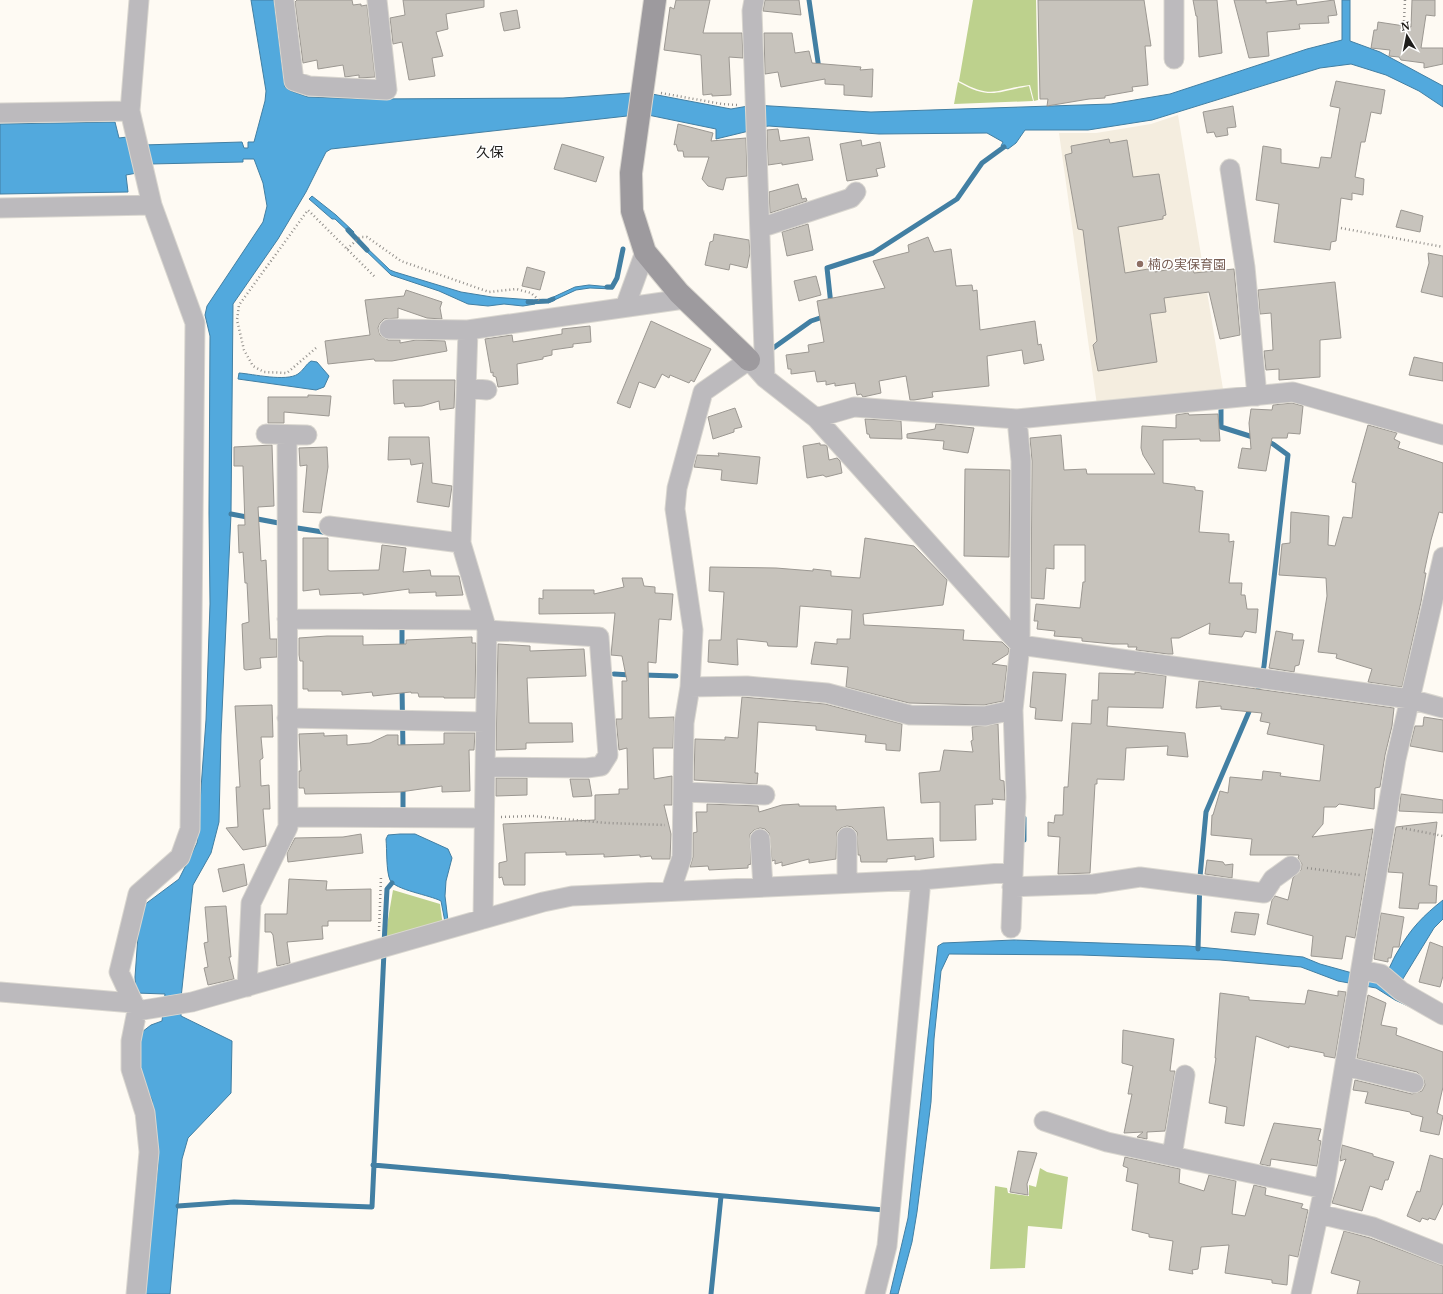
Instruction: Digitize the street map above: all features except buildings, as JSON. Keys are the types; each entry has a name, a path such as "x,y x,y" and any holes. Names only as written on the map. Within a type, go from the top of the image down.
{"street":[{"path":"136,1294 149,1152 145,1113 131,1069 131,1041 135,1007 119,972 138,894 180,857 190,829 195,323 152,205 130,111 139,0"},
{"path":"284,0 294,81 309,86 387,90 377,0"},
{"path":"656,0 631,173 632,211 645,252 684,299 749,360 764,378 816,418 1020,644 1410,699 1443,708"},
{"path":"754,0 752,12 764,378"},
{"path":"1174,0 1174,59"},
{"path":"0,114 130,111"},
{"path":"1230,169 1245,267 1257,396"},
{"path":"760,228 850,198 856,192"},
{"path":"0,208 152,205"},
{"path":"625,307 645,252"},
{"path":"389,330 468,330 684,299"},
{"path":"468,330 461,544 485,625 483,920"},
{"path":"671,890 682,857 684,723 690,687 693,630 675,509 677,488 703,392 749,360"},
{"path":"466,388 487,390"},
{"path":"816,418 854,407 1017,419 1293,392 1443,435"},
{"path":"1011,928 1016,797 1013,710 1020,644 1021,461 1017,419"},
{"path":"266,434 307,435"},
{"path":"247,987 251,904 288,827 287,435"},
{"path":"329,526 461,544"},
{"path":"1301,1294 1324,1189 1396,758 1443,557"},
{"path":"287,619 485,625 599,637 608,755 601,766 587,768 485,767"},
{"path":"690,687 747,686 827,693 910,715 985,716 1013,710"},
{"path":"287,718 485,722"},
{"path":"683,792 765,795"},
{"path":"288,817 484,818"},
{"path":"847,837 847,882"},
{"path":"760,839 763,886"},
{"path":"0,992 135,1007 192,1002 543,902 572,896 671,890 921,880 1012,880 1094,884 1140,877 1264,893 1273,878 1291,866"},
{"path":"875,1294 887,1246 921,880"},
{"path":"1361,970 1381,974 1401,991 1443,1015"},
{"path":"1344,1066 1414,1083"},
{"path":"1172,1156 1185,1075"},
{"path":"1044,1121 1107,1142 1324,1189"},
{"path":"1319,1214 1373,1227 1443,1255"}],"path":[{"path":"1404,21 1405,0"},
{"path":"643,88 670,95 732,106 755,102"},
{"path":"316,348 287,373 264,372 252,366 244,350 237,320 239,305 308,210 376,278"},
{"path":"1341,228 1443,247"},
{"path":"347,249 360,237 367,237 401,261 489,292 516,289 531,292 537,296 544,308 545,318"},
{"path":"484,818 533,816 607,823 682,825"},
{"path":"1385,825 1443,836"},
{"path":"1291,866 1377,877"},
{"path":"379,949 381,877"}],"shaded area":[{"name":"楠の実保育園","path":"1178,115 1224,395 1097,405 1059,133 1096,133 1151,124"}],"green space":[{"path":"973,0 1036,0 1038,100 1034,101 1030,85 988,92 971,87 959,81"},
{"path":"958,82 969,88 986,93 1001,92 1029,86 1033,101 954,104"},
{"path":"393,890 440,904 443,926 387,942 385,937"},
{"path":"1040,1168 1047,1172 1068,1177 1062,1229 1028,1226 1025,1268 990,1269 995,1186 1007,1188 1008,1193 1029,1196 1029,1185 1036,1187"}],"water":[{"path":"251,0 274,0 285,87 291,91 308,97 367,99 563,98 631,93 652,94 731,109 754,105 871,112 1111,104 1170,94 1307,49 1342,40 1342,0 1350,0 1350,41 1380,52 1443,86 1443,107 1419,91 1386,75 1351,64 1320,68 1152,120 1088,130 1025,130 1016,143 1008,149 1001,146 1003,142 987,133 879,134 769,126 751,128 749,131 716,139 716,129 648,115 627,116 331,149 326,152 306,192 278,239 233,304 231,514 221,735 219,822 211,853 193,885 181,998 181,1016 232,1041 231,1093 188,1138 182,1159 170,1294 143,1294 158,1165 152,1100 138,1069 135,1056 142,1032 151,1025 162,1021 165,994 136,993 135,977 140,908 179,879 197,843 206,720 210,604 210,336 205,315 207,306 263,222 267,206 263,183 254,159 243,159 243,162 150,164 137,173 126,175 128,192 0,194 0,124 115,122 119,138 127,137 143,145 242,142 244,148 248,148 248,142 254,142 265,101 266,91"},
{"path":"312,196 354,232 352,235 335,219 332,219 309,199"},
{"path":"364,245 390,270 395,272 461,292 492,297 533,300 535,304 523,306 504,304 488,306 468,304 439,291 391,275 362,247"},
{"path":"589,285 611,287 613,289 590,288 576,290 548,303 547,300 575,287"},
{"path":"311,361 317,362 329,376 324,387 316,390 238,379 239,373 269,377 293,376 300,373"},
{"path":"415,834 448,849 452,858 446,881 445,896 448,921 445,922 441,901 399,887 393,884 390,880 387,866 386,839 388,835"},
{"path":"1443,900 1443,919 1434,928 1401,982 1443,1022 1395,1000 1376,988 1338,981 1301,967 1220,960 1081,955 949,954 941,971 934,1039 931,1102 912,1242 898,1294 890,1294 908,1218 938,946 943,943 1014,940 1188,946 1303,957 1320,964 1381,981 1413,929 1429,911"}],"waterway":[{"path":"809,0 819,69"},
{"path":"831,305 827,268 873,253 957,199 982,163 1004,147"},
{"path":"348,230 367,250"},
{"path":"607,287 612,287 617,278 623,249"},
{"path":"528,302 548,301 553,299"},
{"path":"769,351 811,321 826,316"},
{"path":"1221,406 1221,427 1256,438"},
{"path":"1257,694 1264,666 1288,455 1273,444 1266,441"},
{"path":"231,514 284,524"},
{"path":"291,527 329,533"},
{"path":"402,630 402,649"},
{"path":"614,674 631,675"},
{"path":"643,675 676,676"},
{"path":"402,687 403,751"},
{"path":"1198,949 1200,877 1206,812 1251,707"},
{"path":"403,785 403,808"},
{"path":"1024,818 1024,840"},
{"path":"384,944 387,889 392,883"},
{"path":"178,1206 234,1202 372,1207 384,952"},
{"path":"373,1165 884,1210"},
{"path":"711,1294 721,1196"}],"place":[{"name":"楠の実保育園","path":"1140,264"}],"district":[{"name":"久保","path":"490,151"}]}
